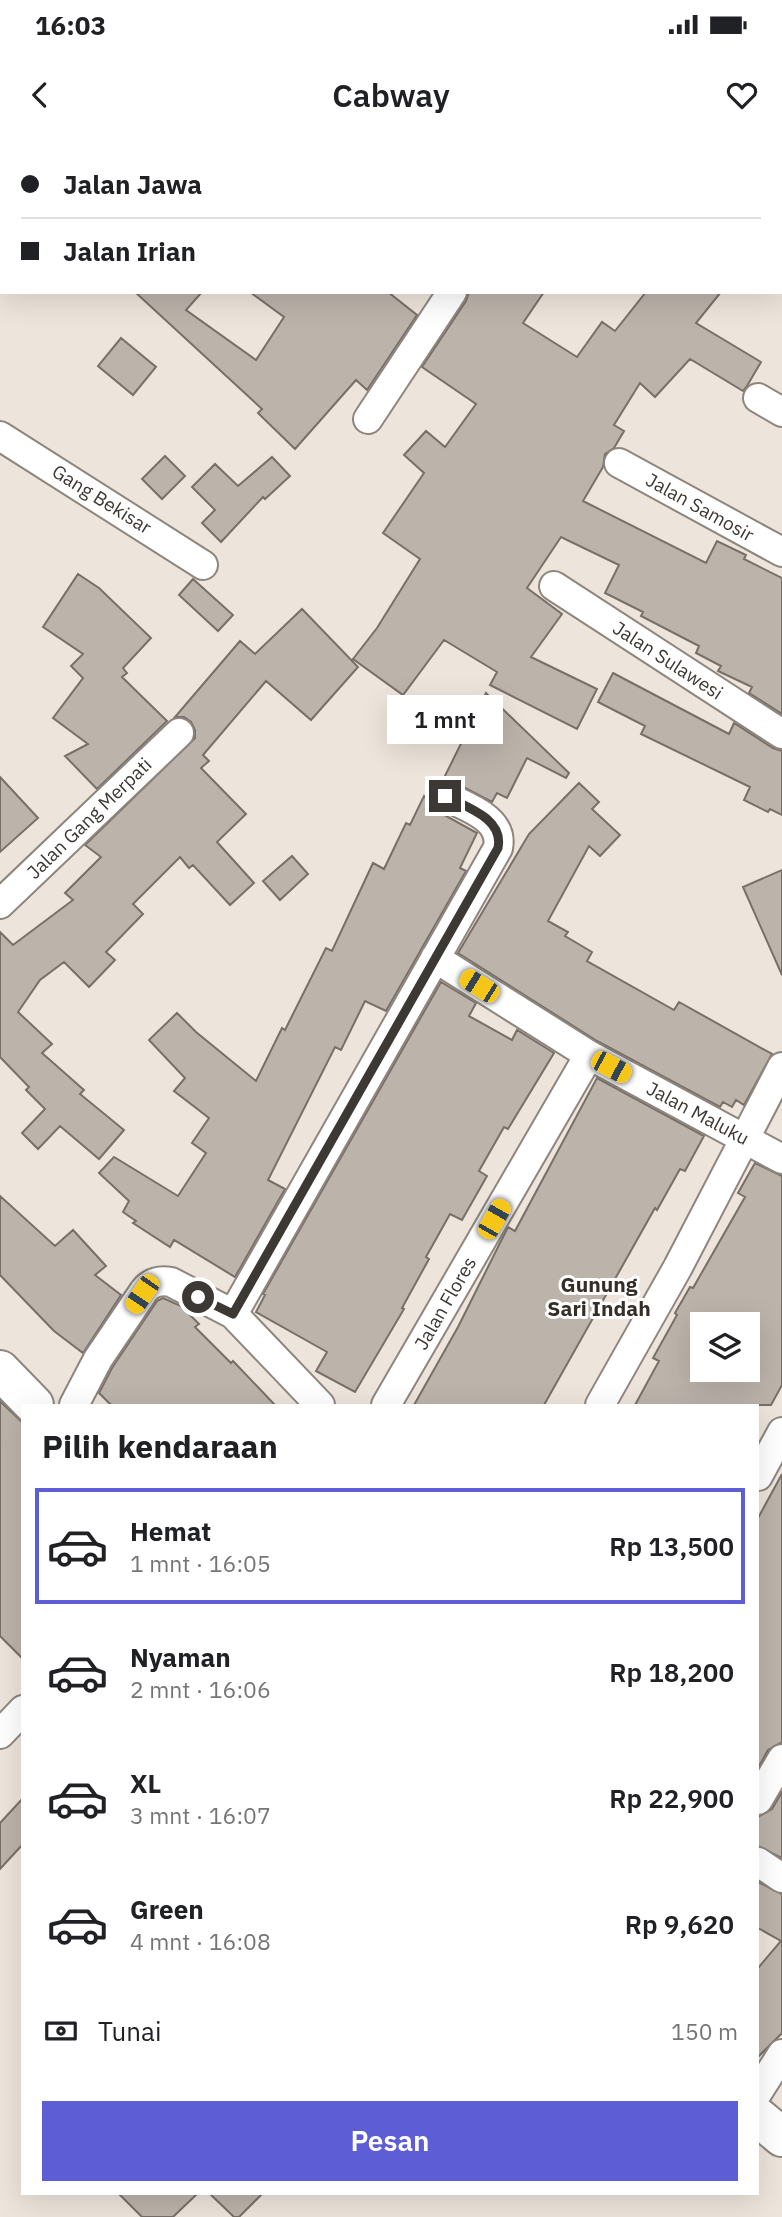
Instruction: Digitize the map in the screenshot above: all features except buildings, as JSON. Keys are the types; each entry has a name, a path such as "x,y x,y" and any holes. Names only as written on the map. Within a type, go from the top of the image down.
{"main road":[{"path":"0,1370 33,1404"},
{"path":"759,2118 782,2137"}],"street":[{"path":"368,419 449,294"},
{"name":"Gang Bekisar","path":"0,436 203,565"},
{"name":"Jalan Samosir","path":"619,463 782,552"},
{"name":"Jalan Sulawesi","path":"554,586 782,734"},
{"name":"Jalan Gang Merpati","path":"0,904 179,733"},
{"path":"233,1314 498,848 497,830 489,820 445,796"},
{"name":"Jalan Maluku","path":"435,958 589,1055 782,1159"},
{"name":"Jalan Flores","path":"387,1404 589,1055"},
{"path":"601,1404 678,1267 782,1067"},
{"path":"75,1404 97,1359 146,1287 162,1281 233,1314 319,1404"},
{"path":"759,1474 782,1432"},
{"path":"0,1734 21,1712"},
{"path":"759,1798 782,1759"},
{"path":"759,1863 782,1878"},
{"path":"759,2090 782,2054"}],"district":[{"name":"Gunung Sari Indah","path":"599,1296"}],"route":[{"path":"198,1297 233,1314 498,848 498,833 489,820 445,796"}]}
